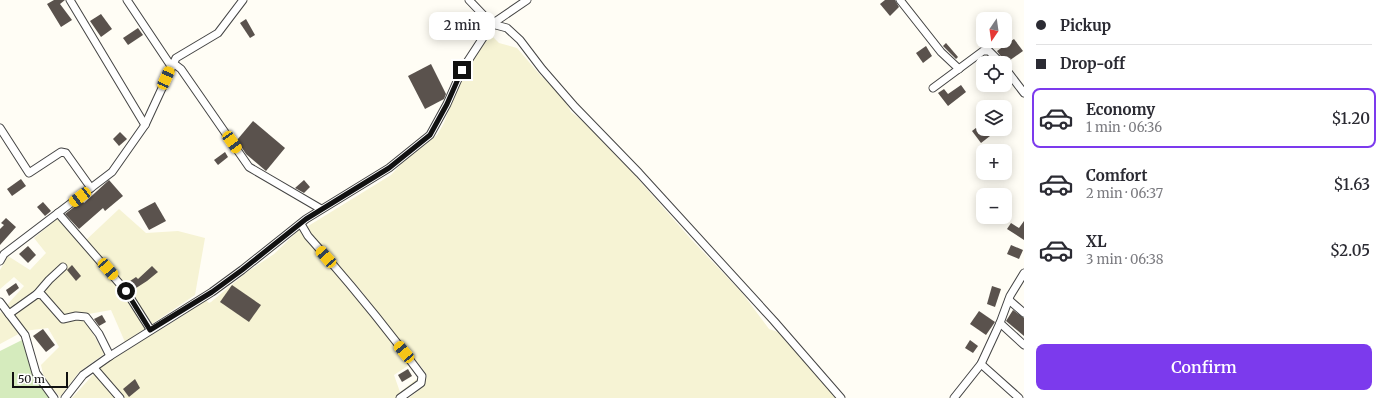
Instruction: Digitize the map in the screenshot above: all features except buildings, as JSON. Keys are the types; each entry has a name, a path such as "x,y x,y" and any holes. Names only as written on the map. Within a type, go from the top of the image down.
{"street":[{"path":"70,0 145,125"},
{"path":"127,0 172,65 182,69 249,167 321,209"},
{"path":"0,261 4,254 112,172 145,125 176,58 218,33 244,0"},
{"path":"469,0 492,24 507,28 520,40 542,69 575,107 639,173 774,321 841,398"},
{"path":"65,398 83,375 150,330 212,292 321,209 389,168 430,135 447,104 462,70 492,24 527,0"},
{"path":"900,0 941,52 959,69"},
{"path":"976,56 983,51 989,51 994,56"},
{"path":"933,88 976,56"},
{"path":"1012,77 1024,93"},
{"path":"0,128 29,173 61,152 66,153 91,188"},
{"path":"58,213 126,291 150,330"},
{"path":"301,224 308,236 371,308 383,327 422,376 421,382 400,398"},
{"path":"9,314 37,294 63,267"},
{"path":"954,398 981,364 1000,324 1009,300 1024,274"},
{"path":"37,294 42,295 63,319 76,316 86,318 99,334 110,356"},
{"path":"1009,300 1024,312"},
{"path":"0,302 25,335 36,373 54,398"},
{"path":"1000,324 1024,345"},
{"path":"981,364 1017,397"},
{"path":"94,368 120,398"}],"shaded area":[{"path":"491,35 499,43 517,48 541,76 562,94 571,112 585,123 631,171 690,238 743,294 769,329 781,333 785,341 806,360 814,373 838,398 409,398 424,386 427,376 423,369 373,309 363,293 305,228 391,175 406,159 437,135 444,123 463,76 472,60"},
{"path":"119,209 146,233 178,231 205,238 195,295 125,342 111,310 83,315 104,354 79,372 60,397 44,378 41,365 59,347 48,328 24,331 0,344 0,313 24,286 14,277 0,289 0,270 8,256 30,270 46,253 34,238 57,219 76,238 85,241"},
{"path":"301,228 308,241 322,255 396,346 409,365 394,375 400,392 418,378 419,380 398,398 72,398 100,367 184,315 203,301 206,300 209,303 211,302 247,272 274,254"}],"green space":[{"path":"24,339 26,342 30,368 49,398 0,398 0,351"}],"route":[{"path":"126,291 150,330 212,292 306,219 389,168 430,135 447,104 462,70"}]}
